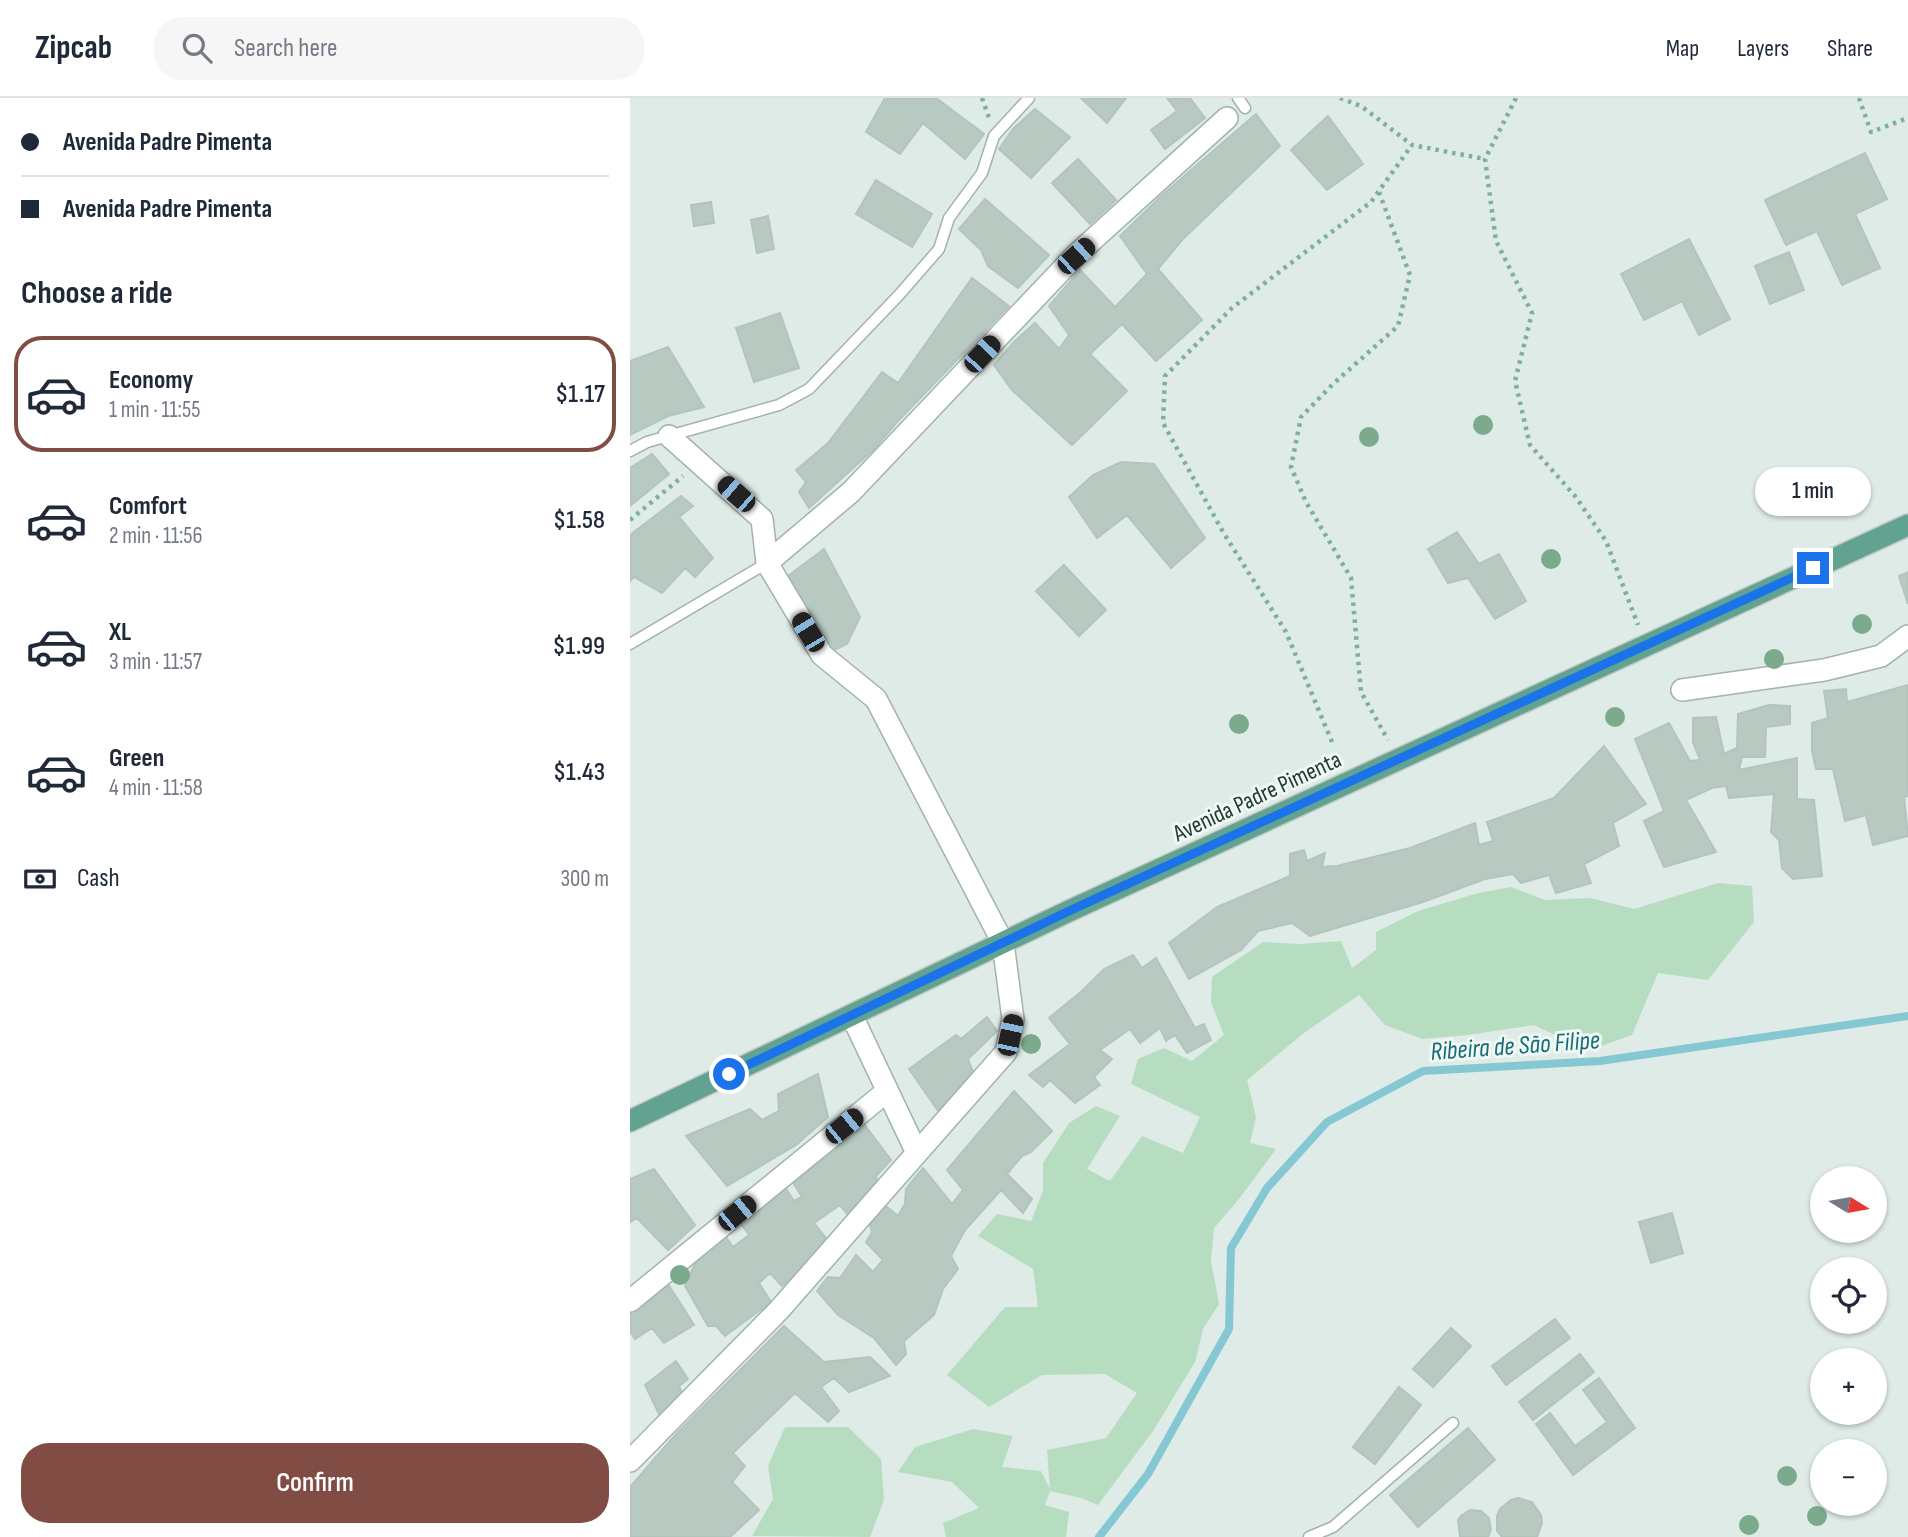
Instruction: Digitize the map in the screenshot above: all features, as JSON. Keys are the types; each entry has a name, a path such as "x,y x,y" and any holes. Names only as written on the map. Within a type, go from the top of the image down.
{"main road":[{"name":"Avenida Padre Pimenta","path":"630,1121 1003,943 1908,524"}],"street":[{"path":"767,563 851,492 1076,256 1236,108"},
{"path":"630,1461 779,1310 1006,1052 1013,1018 1003,943 876,699 822,655 767,563 762,519 670,436"},
{"path":"1682,690 1824,670 1881,656 1908,636"},
{"path":"852,1016 917,1153"},
{"path":"630,1301 886,1091"}],"lane":[{"path":"630,451 647,442 779,405 809,389 939,249 949,218 982,173 994,136 1029,98"},
{"path":"630,644 767,563"},
{"path":"1309,1537 1333,1527 1453,1423"}],"path":[{"path":"1340,98 1361,106 1412,145 1485,159"},
{"path":"1516,98 1485,159 1496,241 1532,313 1515,381 1530,445 1575,496 1606,541 1646,645"},
{"path":"1859,98 1871,132 1908,118"},
{"path":"1332,742 1286,632 1223,531 1163,423 1165,376 1232,308 1371,202 1412,145"},
{"path":"1379,191 1410,275 1398,326 1301,417 1291,467 1306,502 1351,578 1361,692 1399,759"},
{"path":"630,520 699,462"}],"green space":[{"path":"1718,883 1752,886 1754,922 1708,980 1658,973 1632,1035 1588,1051 1534,1025 1422,1039 1385,1025 1359,995 1304,1033 1247,1080 1256,1117 1250,1143 1276,1149 1214,1228 1211,1261 1219,1304 1203,1329 1195,1362 1153,1431 1098,1505 1050,1491 1045,1505 1069,1512 1066,1537 946,1537 943,1523 979,1508 952,1482 898,1472 915,1447 973,1429 1013,1436 1002,1467 1041,1471 1050,1489 1047,1450 1106,1438 1137,1393 1105,1374 1042,1375 989,1407 947,1375 1005,1307 1038,1307 1033,1269 978,1236 997,1214 1031,1221 1043,1191 1043,1163 1069,1123 1096,1106 1120,1116 1087,1169 1110,1181 1142,1136 1183,1153 1200,1117 1131,1084 1138,1059 1164,1048 1192,1061 1224,1035 1211,1003 1212,977 1263,942 1300,944 1341,941 1352,968 1376,950 1376,932 1418,911 1478,893 1511,887 1545,900 1590,898 1634,909"},
{"path":"785,1427 848,1427 881,1459 884,1500 870,1537 752,1536 773,1499 768,1466"}],"building":[{"path":"885,98 936,98 984,134 965,159 923,123 900,154 866,132"},
{"path":"1081,98 1126,98 1107,123"},
{"path":"1167,98 1190,98 1205,118 1165,149 1151,130 1177,111"},
{"path":"1035,109 1070,137 1031,178 999,149 1013,129"},
{"path":"1256,114 1280,146 1182,240 1158,269 1202,320 1156,361 1122,324 1090,354 1127,391 1072,445 1012,390 994,365 1035,323 1059,349 1069,335 1049,306 1080,270 1115,307 1147,274 1120,236 1160,197"},
{"path":"1328,116 1363,164 1327,190 1291,150"},
{"path":"1865,153 1887,199 1855,214 1880,268 1842,285 1817,231 1786,245 1765,200"},
{"path":"1078,159 1116,200 1090,224 1052,183"},
{"path":"876,180 932,214 912,247 856,214"},
{"path":"985,199 1049,255 1018,288 988,266 981,250 959,229"},
{"path":"711,202 714,223 694,226 691,205"},
{"path":"768,216 774,249 757,253 751,220"},
{"path":"1689,239 1730,319 1699,335 1682,301 1644,320 1621,274"},
{"path":"1789,252 1804,290 1770,304 1755,266"},
{"path":"972,278 1009,306 874,449 809,508 799,492 806,482 796,470 828,443 882,372 898,383"},
{"path":"780,313 799,368 754,382 736,328"},
{"path":"668,347 704,407 668,416 630,435 630,361"},
{"path":"652,454 669,474 630,506 630,468"},
{"path":"1121,462 1154,464 1205,538 1171,568 1127,515 1097,538 1069,497 1093,475"},
{"path":"681,496 693,506 679,517 713,558 695,577 685,568 662,593 634,577 630,581 630,535"},
{"path":"1457,532 1479,564 1499,554 1526,601 1495,619 1468,578 1448,583 1428,549"},
{"path":"824,549 860,617 847,644 832,651 788,576"},
{"path":"1064,565 1106,610 1079,636 1036,591"},
{"path":"1908,572 1908,604 1899,576"},
{"path":"1908,685 1908,796 1904,797 1908,836 1873,845 1866,815 1845,821 1833,769 1816,769 1812,751 1812,723 1828,718 1824,691 1846,689 1847,702"},
{"path":"1769,705 1790,706 1790,724 1766,727 1765,757 1742,757 1739,770 1797,758 1797,799 1814,800 1822,876 1793,879 1782,868 1779,840 1771,832 1774,794 1729,798 1726,786 1712,788 1686,800 1716,852 1664,867 1644,821 1664,811 1635,739 1669,723 1690,761 1700,760 1693,742 1693,718 1716,717 1724,754 1737,748 1738,714"},
{"path":"1604,746 1646,804 1613,823 1619,846 1584,864 1591,883 1556,893 1549,875 1521,883 1513,874 1485,879 1423,902 1310,936 1292,923 1258,931 1241,950 1189,979 1169,943 1217,907 1290,876 1290,854 1304,850 1307,861 1325,853 1322,867 1337,866 1410,848 1475,823 1479,845 1493,841 1487,822 1554,798"},
{"path":"1133,955 1142,968 1156,958 1195,1028 1204,1024 1211,1040 1187,1053 1175,1035 1166,1041 1160,1028 1140,1043 1130,1029 1100,1050 1112,1059 1094,1077 1100,1085 1075,1103 1050,1080 1043,1087 1029,1075 1070,1044 1049,1018 1104,969"},
{"path":"987,1017 997,1031 968,1059 973,1072 939,1112 909,1069 956,1035 961,1039"},
{"path":"818,1074 828,1117 796,1145 727,1186 686,1136 750,1109 762,1120 779,1111 778,1094"},
{"path":"1014,1091 1052,1131 1031,1152 1022,1156 1007,1174 1032,1199 1023,1213 1001,1190 965,1230 951,1256 958,1269 943,1289 934,1315 904,1341 906,1354 896,1365 874,1338 838,1315 817,1291 828,1277 840,1278 856,1255 873,1272 883,1260 866,1242 872,1232 869,1222 886,1206 898,1216 905,1204 906,1189 923,1168 952,1204 963,1190 947,1170"},
{"path":"864,1124 891,1160 876,1176 879,1190 851,1219 840,1205 814,1223 830,1243 782,1286 770,1273 759,1283 771,1302 725,1336 716,1326 708,1326 685,1286 697,1259 726,1237 733,1247 749,1235 741,1224 784,1186 794,1201 802,1197 791,1179"},
{"path":"654,1169 695,1225 668,1250 637,1218 630,1222 630,1179"},
{"path":"1672,1213 1683,1253 1651,1263 1639,1222"},
{"path":"668,1284 694,1325 664,1343 652,1328 635,1339 630,1331 630,1314"},
{"path":"1555,1319 1570,1338 1506,1385 1492,1366"},
{"path":"784,1326 824,1362 870,1357 890,1376 849,1392 834,1378 821,1387 839,1411 828,1422 795,1393 733,1453 745,1466 732,1482 759,1510 730,1537 630,1537 630,1487 676,1434"},
{"path":"1451,1328 1471,1346 1433,1387 1413,1369"},
{"path":"1580,1354 1594,1372 1533,1420 1519,1402"},
{"path":"676,1361 688,1379 679,1386 685,1400 660,1416 645,1385"},
{"path":"1599,1378 1635,1428 1573,1475 1536,1424 1550,1413 1575,1446 1607,1422 1583,1390"},
{"path":"1399,1387 1421,1405 1375,1464 1353,1447"},
{"path":"1468,1428 1495,1460 1418,1527 1390,1495"},
{"path":"1518,1498 1532,1502 1541,1515 1542,1523 1537,1537 1502,1537 1497,1531 1500,1509"},
{"path":"1470,1510 1481,1511 1489,1518 1491,1530 1488,1537 1460,1537 1458,1520"}],"waterway":[{"name":"Ribeira de São Filipe","path":"1099,1537 1148,1474 1229,1329 1231,1248 1267,1188 1327,1122 1423,1071 1600,1061 1908,1016"}],"route":[{"path":"729,1074 1069,911 1813,568"}]}
